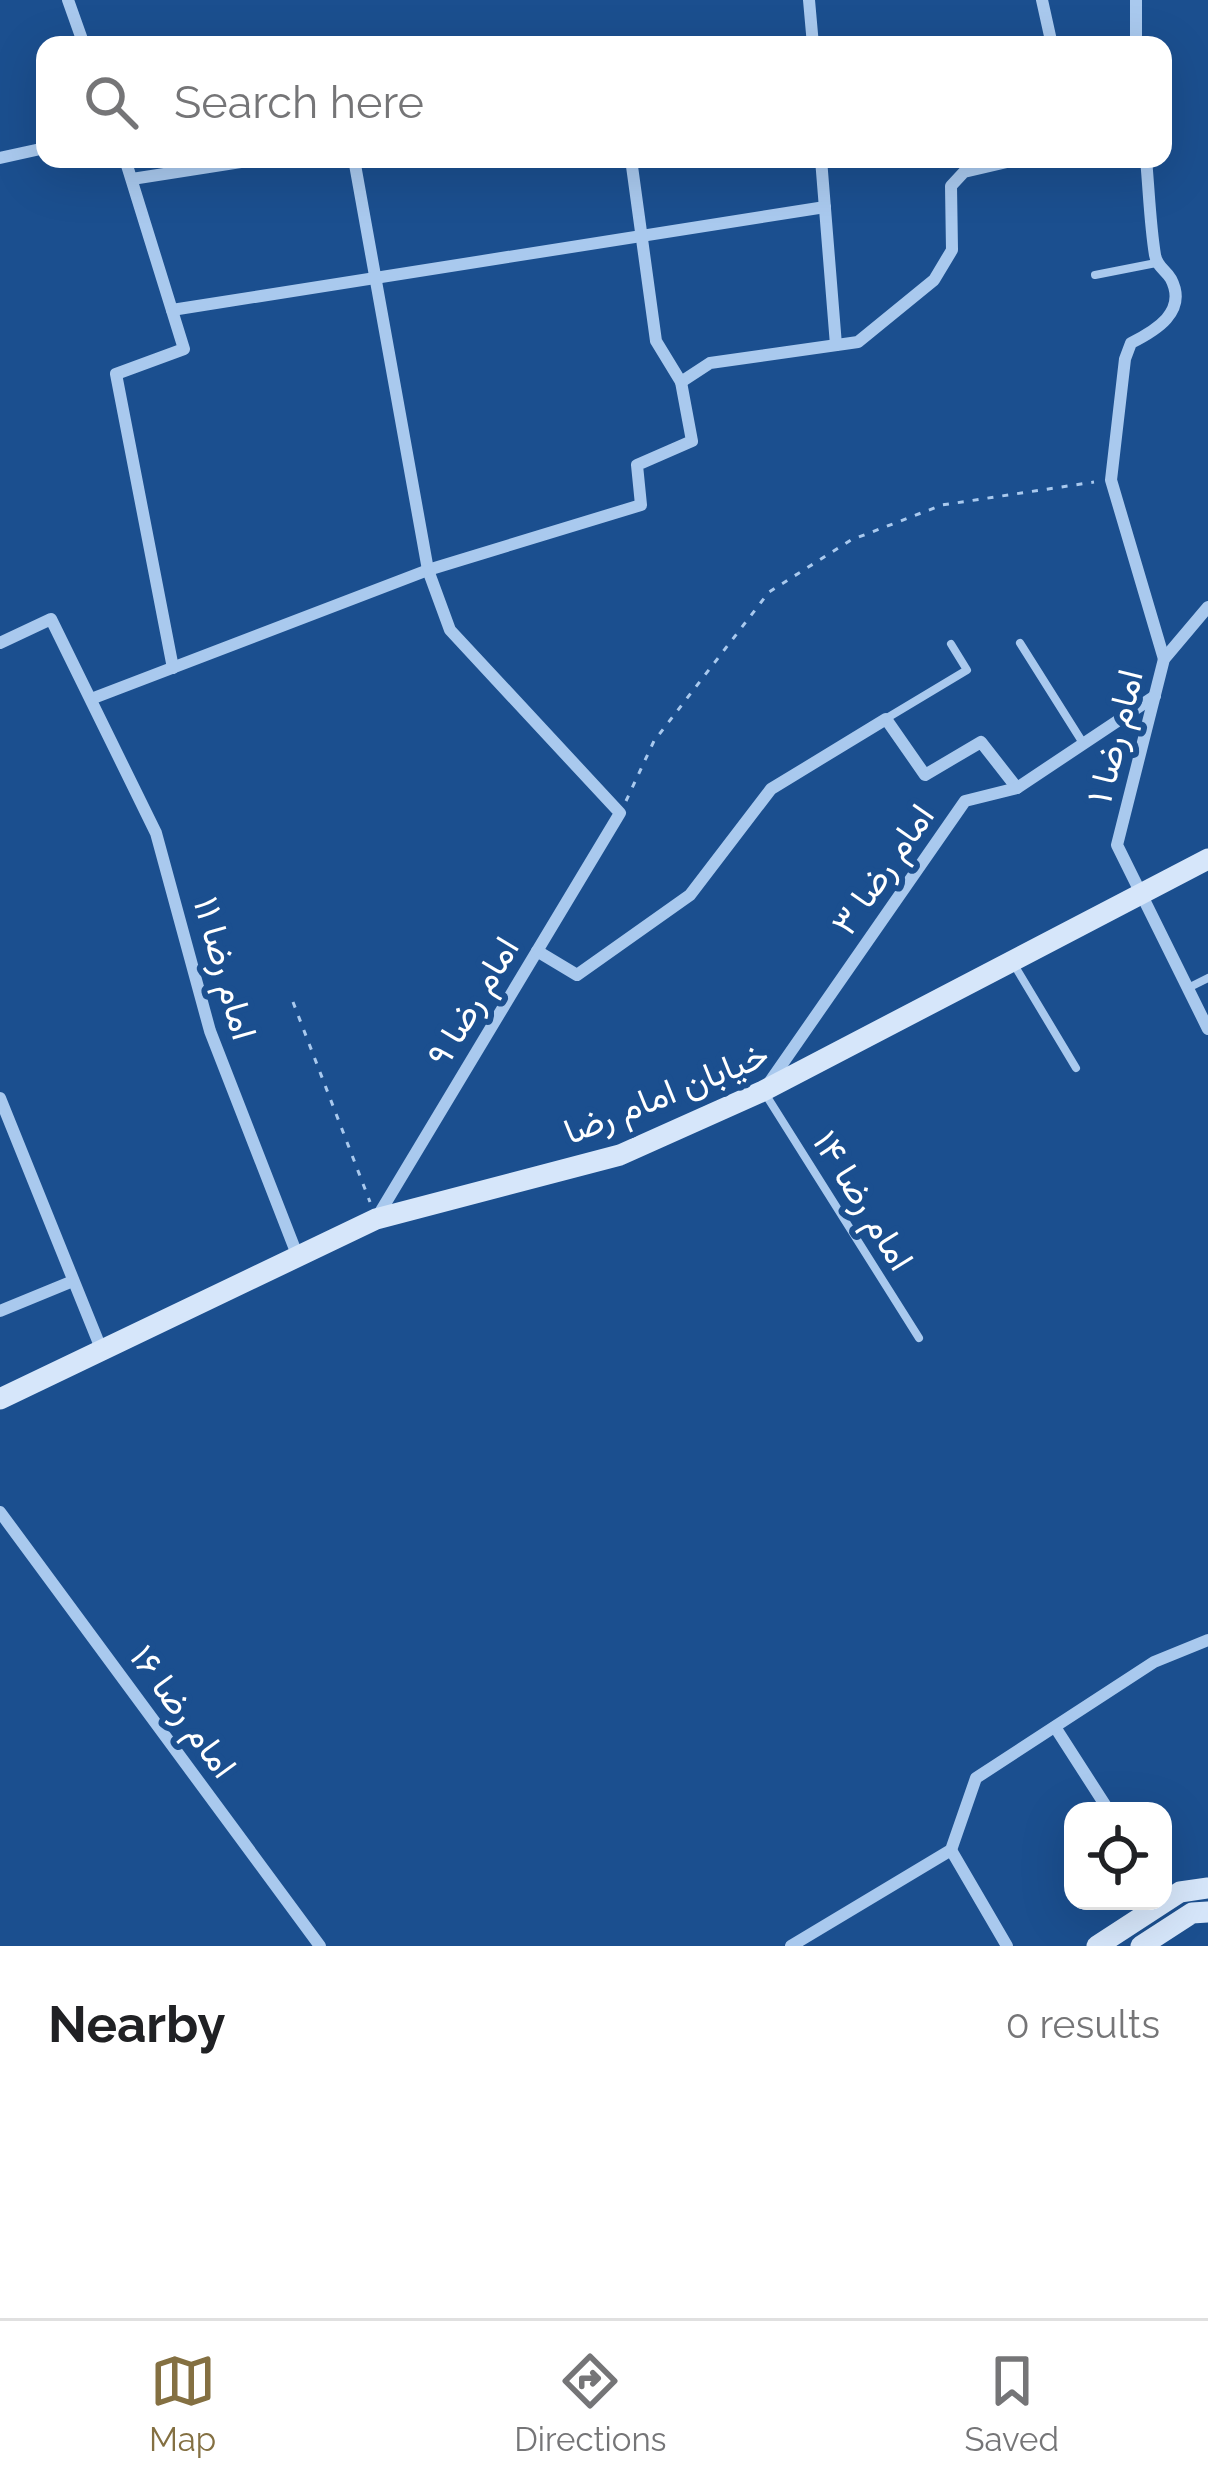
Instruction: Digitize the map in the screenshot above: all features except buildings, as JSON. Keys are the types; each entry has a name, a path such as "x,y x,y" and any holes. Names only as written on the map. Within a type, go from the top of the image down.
{"street":[{"path":"68,0 81,36"},
{"path":"809,0 812,36"},
{"path":"1042,0 1050,36"},
{"path":"1136,0 1136,36"},
{"path":"0,158 36,150"},
{"path":"129,168 184,350 116,374 173,668"},
{"path":"133,179 203,168"},
{"path":"356,168 428,570 450,630 620,813"},
{"path":"91,699 428,570 640,505 637,465 692,441 681,382 656,341 632,168"},
{"path":"822,168 836,345"},
{"path":"681,382 710,363 858,342 934,280 952,250 951,186 964,172 981,168"},
{"path":"1147,168 1156,262 1171,279 1175,297 1170,315 1158,330 1131,343 1125,359 1111,480 1164,658"},
{"path":"172,310 825,207"},
{"path":"1164,658 1208,607"},
{"name":"امام رضا ۱۱","path":"0,643 52,619 91,699 156,833 210,1031 298,1257"},
{"name":"امام رضا ۱","path":"1164,658 1117,845 1208,1029"},
{"name":"امام رضا ۳","path":"764,1091 965,801 1017,788 1155,696"},
{"path":"537,951 577,975 690,895 771,789 886,719 925,775 981,742 1017,788"},
{"name":"امام رضا ۹","path":"376,1219 620,813"},
{"name":"خیابان امام رضا","path":"0,1400 376,1219 620,1155 764,1091 1208,859"},
{"path":"0,1098 102,1351"},
{"path":"0,1142 15,1136"},
{"path":"0,1311 74,1281"},
{"name":"امام رضا ۱۶","path":"0,1512 320,1946"},
{"path":"791,1946 951,1850 976,1778 1154,1663 1208,1640"},
{"path":"1054,1727 1103,1802"},
{"path":"951,1850 1007,1946"},
{"path":"1172,1894 1208,1888"},
{"path":"1097,1946 1147,1910"},
{"path":"1141,1946 1192,1913 1208,1912"}],"lane":[{"path":"1095,275 1156,262"},
{"path":"1020,643 1084,743"},
{"path":"886,719 967,670 951,644"},
{"path":"1012,962 1076,1068"},
{"path":"1187,988 1208,978"},
{"name":"امام رضا ۱۴","path":"764,1091 920,1338"}],"path":[{"path":"620,813 654,741 769,592 851,540 942,505 1111,480"},
{"path":"293,1002 376,1219"}]}
